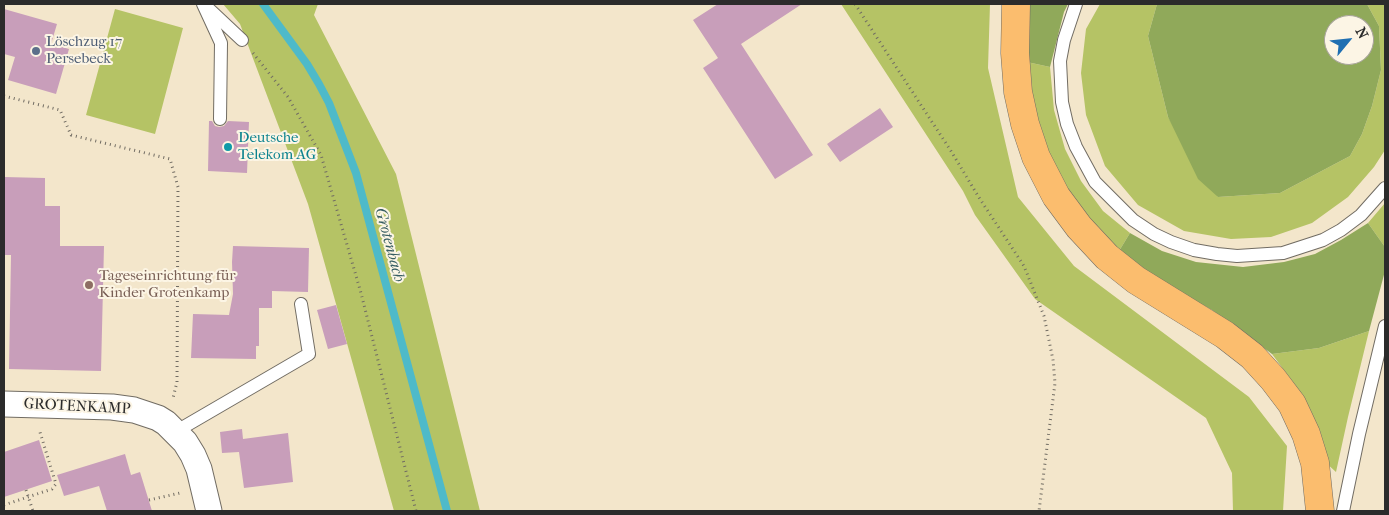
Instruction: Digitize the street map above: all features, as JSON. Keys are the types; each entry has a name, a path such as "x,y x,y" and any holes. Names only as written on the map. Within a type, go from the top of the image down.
{"highway":[{"path":"1016,4 1015,53 1018,92 1025,124 1036,157 1056,196 1078,227 1107,257 1136,280 1225,335 1252,356 1273,379 1292,404 1306,434 1315,463 1320,511"}],"street":[{"name":"GROTENKAMP","path":"4,404 112,407 148,414 170,428 185,442 199,469 209,511"}],"lane":[{"path":"1076,4 1064,40 1060,61 1062,102 1068,124 1080,156 1095,182 1133,220 1154,234 1194,250 1217,254 1245,256 1283,253 1323,240 1341,230 1361,215 1385,188"},
{"path":"204,5 242,40"},
{"path":"204,5 221,43 220,118"},
{"path":"170,428 308,354 301,304"},
{"path":"1343,511 1385,326"}],"path":[{"path":"855,4 1024,266 1044,316 1053,360 1055,383 1039,511"},
{"path":"242,40 288,97 321,155 361,293 416,511"},
{"path":"4,96 60,110 71,135 170,159 178,187 177,382 170,428"},
{"path":"4,505 52,490 56,484 32,404"},
{"path":"149,500 181,493 180,485"},
{"path":"26,490 33,511"}],"green space":[{"path":"223,4 318,4 314,15 396,174 480,511 394,511 308,204 240,24"},
{"path":"841,4 990,4 988,68 1018,197 1074,266 1249,397 1287,446 1283,511 1233,511 1232,473 1206,418 1035,299 975,215 963,191"},
{"path":"1030,4 1068,4 1064,12 1050,67 1027,62"},
{"path":"1100,4 1157,4 1148,36 1168,117 1218,197 1280,193 1350,156 1362,134 1372,106 1381,70 1379,26 1367,4 1385,4 1385,150 1374,167 1348,197 1312,223 1271,237 1231,239 1184,231 1138,205 1105,166 1086,115 1081,73 1086,29"},
{"path":"1157,4 1367,4 1373,15 1324,15 1324,65 1374,65 1374,17 1379,26 1381,70 1372,106 1362,134 1350,156 1280,193 1218,197 1198,179 1168,117 1148,36"},
{"path":"115,9 183,28 155,134 86,115"},
{"path":"1027,62 1050,67 1054,110 1065,149 1081,181 1103,211 1130,233 1119,251 1081,213 1051,163 1036,119"},
{"path":"1385,203 1385,247 1368,223"},
{"path":"1368,223 1385,247 1385,271 1369,331 1319,348 1272,354 1212,310 1160,281 1119,251 1130,233 1162,251 1196,262 1243,267 1284,262 1315,254"},
{"path":"1369,331 1336,472 1325,462 1307,411 1295,385 1272,354 1319,348"}],"building":[{"path":"718,4 802,4 741,44 813,155 775,179 703,68 718,58 693,20"},
{"name":"Löschzug 17 Persebeck","path":"4,9 57,24 51,44 69,49 56,94 8,80 15,57 4,54"},
{"path":"880,108 893,127 840,162 827,144"},
{"name":"Deutsche Telekom AG","path":"209,121 212,121 215,126 219,127 224,126 228,121 249,122 247,173 208,171"},
{"path":"4,177 45,178 45,206 60,206 60,246 104,246 101,371 9,369 11,255 4,255"},
{"path":"233,246 309,248 308,292 272,291 272,308 259,308 259,346 256,346 256,359 191,358 193,314 229,315 233,294"},
{"path":"336,305 347,344 328,349 317,310"},
{"path":"242,429 243,439 288,433 293,482 244,488 239,452 222,453 220,432"},
{"path":"39,440 52,481 4,497 4,452"},
{"path":"125,454 131,475 140,472 152,511 107,511 99,486 64,496 57,475"}],"waterway":[{"name":"Grotenbach","path":"263,4 307,64 319,84 329,103 356,173 447,511"}],"place":[{"name":"Löschzug 17 Persebeck","path":"36,51"},
{"name":"Deutsche Telekom AG","path":"228,147"},
{"name":"Tageseinrichtung für Kinder Grotenkamp","path":"89,285"}]}
